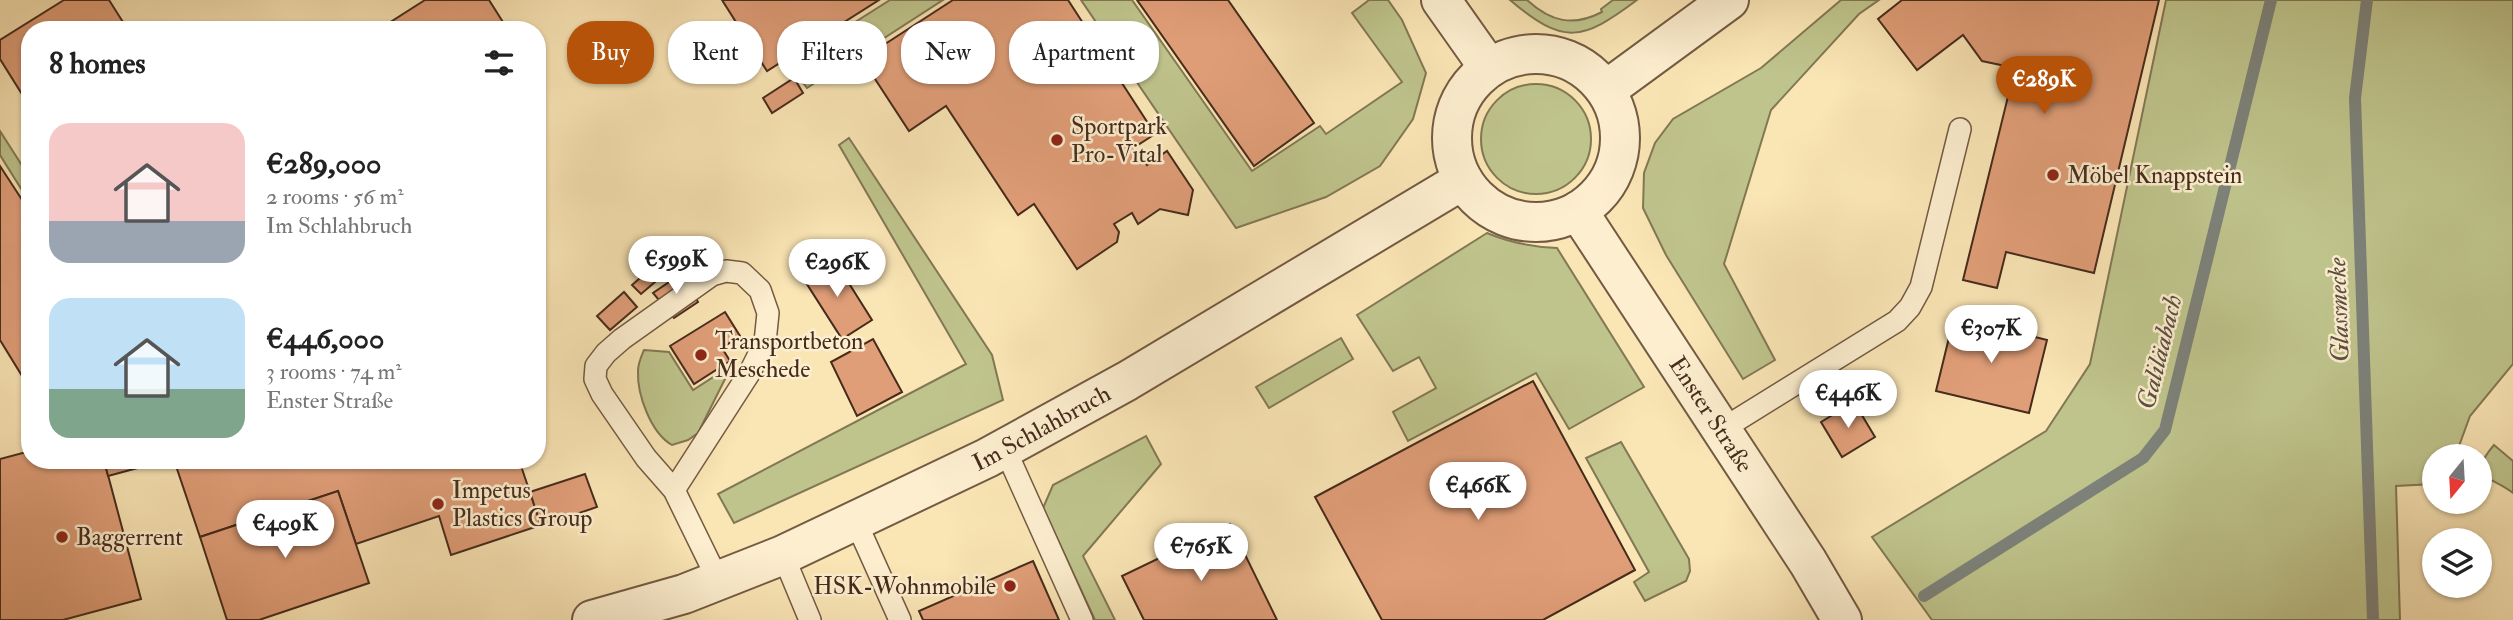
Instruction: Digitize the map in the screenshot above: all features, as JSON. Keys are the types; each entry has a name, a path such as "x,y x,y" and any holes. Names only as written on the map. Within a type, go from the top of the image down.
{"street":[{"path":"1441,0 1489,68"},
{"path":"1606,90 1729,0"},
{"path":"1535,53 1559,56 1581,66 1606,90 1614,103 1620,127 1620,152 1612,176 1598,196 1578,211 1554,221 1527,222 1502,215 1480,201 1463,180 1454,156 1452,131 1458,107 1470,85 1489,68 1510,57 1535,53"},
{"name":"Im Schlahbruch","path":"592,620 682,608 718,580 783,555 856,522 1005,449 1127,381 1463,180"},
{"name":"Enster Straße","path":"1578,211 1808,562 1842,620"}],"lane":[{"path":"1721,430 1896,321 1910,307 1921,287 1960,129"},
{"path":"674,490 750,372 765,342 768,313 760,290 742,273 726,271 712,275 622,339 596,366 595,379 602,394 646,458 674,490 718,580"},
{"path":"1005,449 1082,620"},
{"path":"856,522 900,620"},
{"path":"783,555 810,620"}],"green space":[{"path":"890,0 943,0 911,21 901,21 901,27 887,36 887,21 857,21"},
{"path":"1081,0 1132,0 1147,21 1095,21"},
{"path":"1369,0 1388,0 1402,20 1426,73 1413,119 1380,166 1326,197 1236,228 1138,84 1159,84 1159,38 1252,171 1320,126 1326,134 1402,82 1352,13"},
{"path":"1510,0 1527,0 1545,13 1572,21 1602,12 1601,9 1613,0 1637,0 1602,24 1573,33 1545,25"},
{"path":"1841,0 1879,0 1859,14 1771,110 1724,264 1775,360 1743,379 1666,255 1643,208 1644,173 1655,143 1673,119 1761,68"},
{"path":"2166,0 2513,0 2513,364 2470,416 2460,444 2422,444 2422,485 2396,486 2400,620 1932,620 1872,537 2046,431 2090,364"},
{"path":"1536,84 1557,88 1575,100 1587,118 1591,139 1587,160 1575,178 1557,190 1536,194 1515,190 1497,178 1485,160 1481,139 1485,118 1497,100 1515,88"},
{"path":"0,131 21,164 21,189 0,155"},
{"path":"849,138 992,355 1003,400 734,523 718,494 966,364 839,145"},
{"path":"1487,233 1521,244 1557,248 1644,387 1569,429 1536,373 1408,441 1393,412 1436,388 1419,357 1393,371 1357,315"},
{"path":"1341,338 1353,359 1269,408 1256,387"},
{"path":"644,350 669,352 693,390 732,365 698,433 688,440 672,445 652,423 638,381"},
{"path":"1146,436 1161,464 1083,556 1115,620 1095,620 1043,508 1053,485"},
{"path":"1621,442 1689,559 1690,571 1686,581 1645,601 1634,582 1649,572 1586,458"},
{"path":"2494,445 2513,461 2513,493 2492,480"}],"building":[{"path":"64,0 109,0 122,21 30,21"},
{"path":"425,0 489,0 502,21 392,21"},
{"path":"722,0 879,0 846,21 777,21 777,65 767,71 763,65 763,21 735,21"},
{"name":"Sportpark Pro-Vital","path":"953,0 1068,0 1082,21 1009,21 1009,84 1123,84 1155,134 1135,147 1147,165 1167,151 1193,190 1188,215 1160,209 1138,224 1132,213 1114,224 1119,232 1117,242 1077,269 1034,204 1018,215 946,106 909,131 878,84 887,84 887,43 901,34 901,84 995,84 995,21 921,21"},
{"path":"1137,0 1228,0 1314,123 1254,166 1159,31 1159,21 1152,21"},
{"name":"Möbel Knappstein","path":"1902,0 2159,0 2094,273 2006,252 1997,288 1963,280 2015,68 1982,61 1963,35 1917,70 1878,19"},
{"path":"21,27 21,93 0,59 0,40"},
{"path":"785,84 798,84 803,93 772,113 763,98"},
{"path":"0,166 21,198 21,374 0,340"},
{"path":"833,258 872,320 842,339 803,278"},
{"path":"648,271 655,282 641,294 632,285"},
{"path":"681,274 698,302 674,318 653,293"},
{"path":"624,292 637,307 610,330 597,316"},
{"name":"Transportbeton Meschede","path":"725,312 740,336 722,348 730,361 694,384 670,346"},
{"path":"1954,317 2047,340 2029,413 1936,391"},
{"path":"873,339 902,392 857,416 831,362"},
{"path":"1533,381 1635,570 1543,620 1382,620 1315,497"},
{"path":"1854,402 1875,437 1842,457 1821,422"},
{"name":"Baggerrent","path":"21,453 21,469 106,469 141,599 63,620 0,620 0,459"},
{"path":"106,469 134,469 108,476"},
{"name":"Impetus Plastics Group","path":"177,469 522,469 541,525 451,555 439,516 356,544 338,491 200,537"},
{"path":"585,474 597,507 541,526 530,492"},
{"path":"338,491 369,583 259,620 227,620 200,537"},
{"path":"1230,524 1277,620 1144,620 1122,576"},
{"name":"HSK-Wohnmobile","path":"1033,561 1059,620 923,620 919,611"}],"waterway":[{"name":"Galiläabach","path":"1924,596 2143,458 2165,430 2271,0"},
{"name":"Glassmecke","path":"2367,0 2355,98 2373,620"}],"place":[{"name":"Sportpark Pro-Vital","path":"1057,140"},
{"name":"Möbel Knappstein","path":"2053,175"},
{"name":"Transportbeton Meschede","path":"701,355"},
{"name":"Impetus Plastics Group","path":"438,504"},
{"name":"Baggerrent","path":"62,537"},
{"name":"HSK-Wohnmobile","path":"1010,586"}]}
